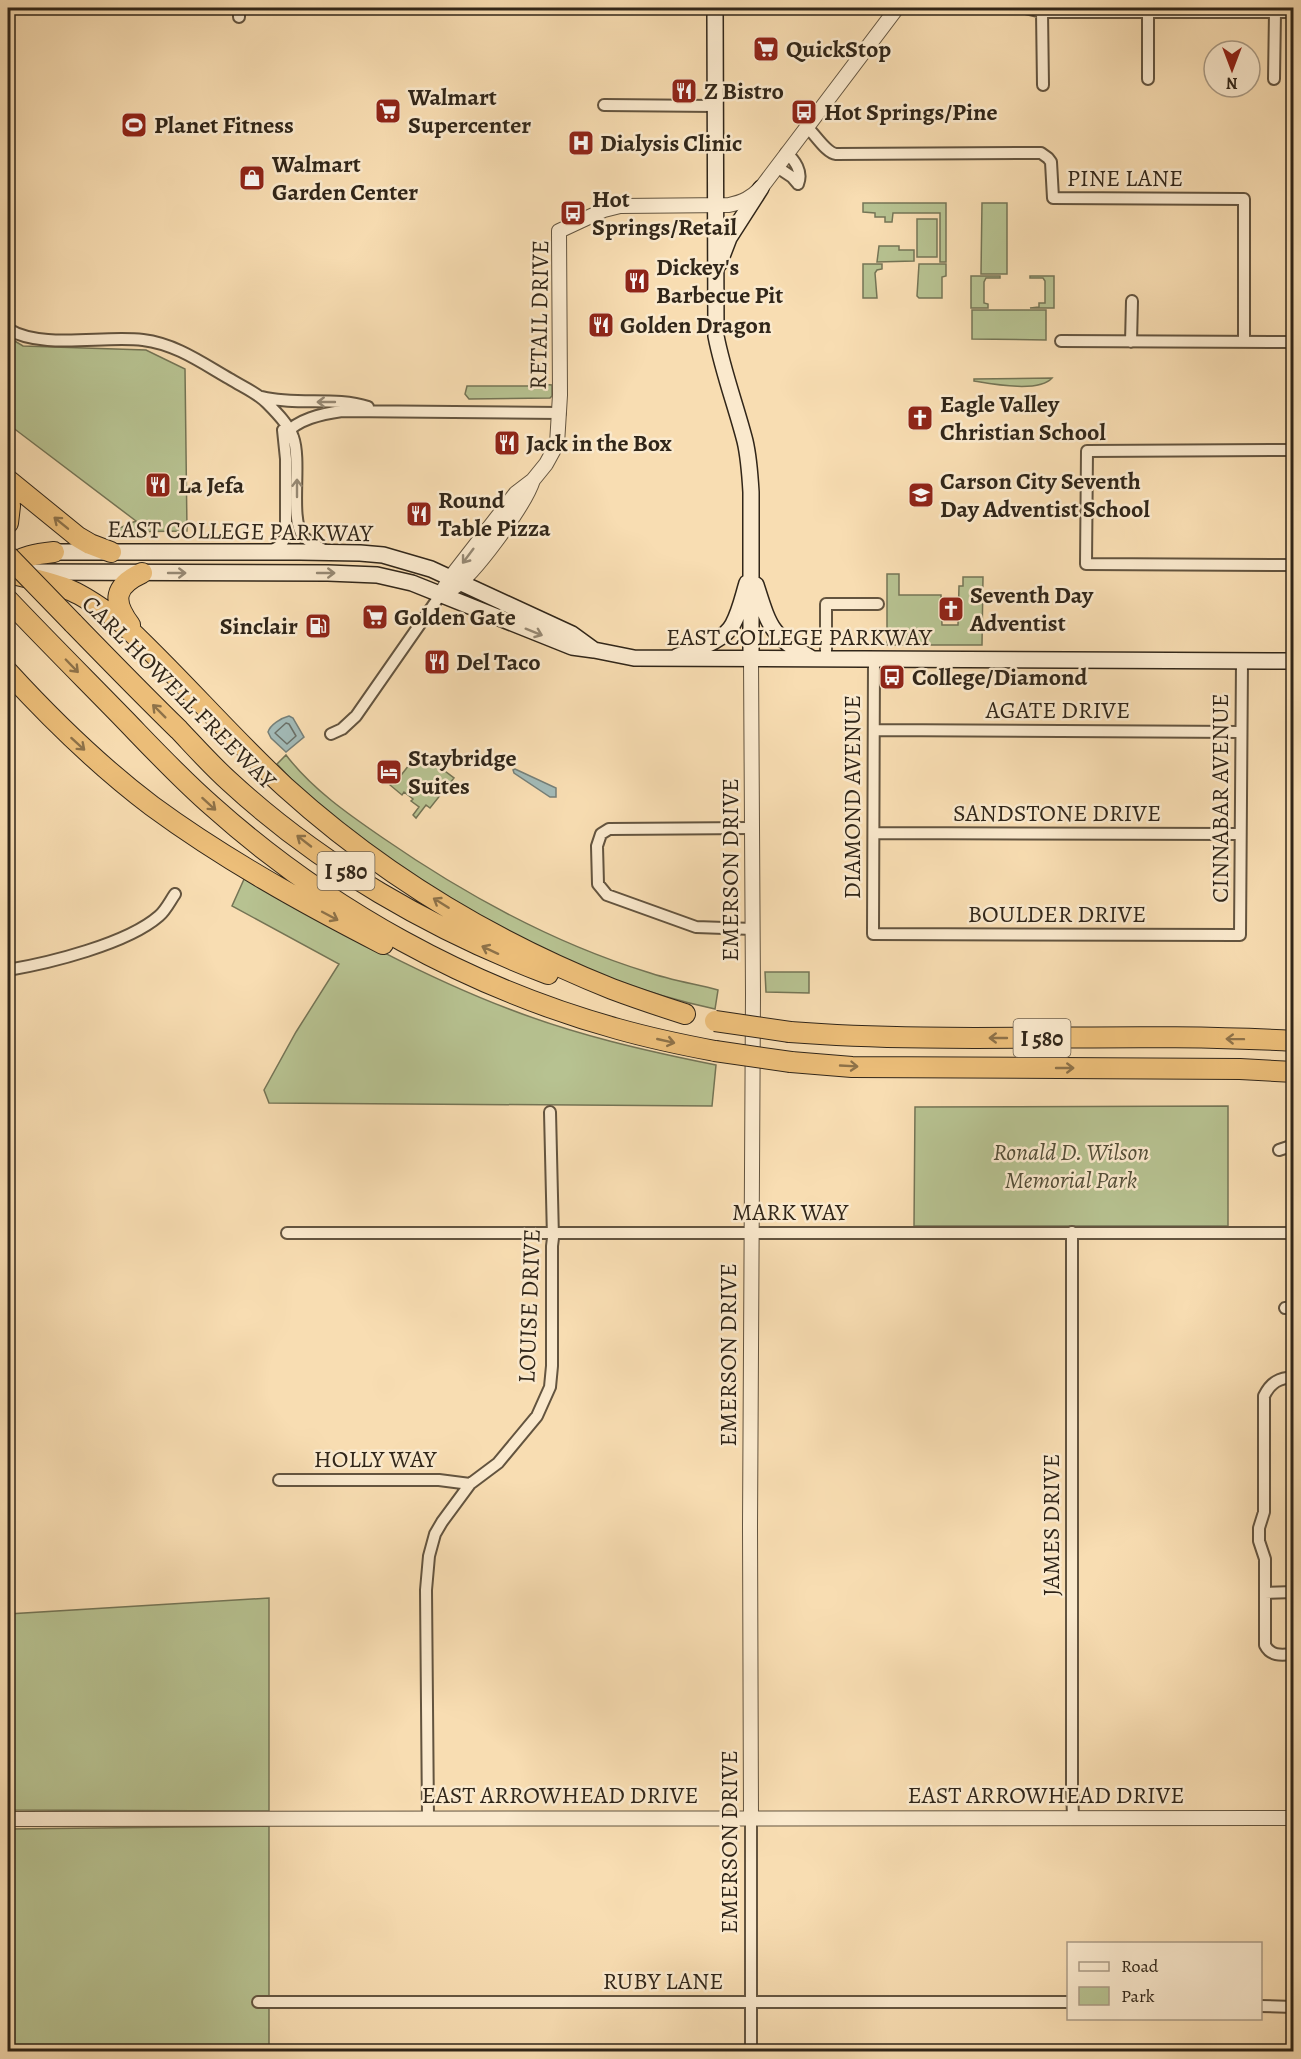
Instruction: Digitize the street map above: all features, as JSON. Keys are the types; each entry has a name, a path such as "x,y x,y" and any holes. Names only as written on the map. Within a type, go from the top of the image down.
{"highway":[{"path":"8,480 78,537 111,552"},
{"path":"8,492 10,506 8,523"},
{"path":"8,563 33,554 54,552"},
{"path":"8,563 56,572"},
{"path":"8,563 74,592 98,605 121,622 281,783 338,832 449,909 522,949 613,989 685,1014"},
{"name":"CARL HOWELL FREEWAY","path":"8,563 73,623 230,783 325,858 395,902 450,932 562,980 715,1021 790,1032 874,1037 1171,1038 1293,1041"},
{"path":"140,640 120,611 117,600 125,584 142,573"},
{"name":"I 580","path":"8,600 199,794 253,841 317,889 380,928 433,956 500,988 555,1009 616,1029 715,1052 790,1062 852,1067 1240,1069 1293,1072"},
{"path":"8,672 73,739 122,782 180,826 269,883 421,963 470,985 508,1000 616,1029"}],"main road":[{"path":"715,8 718,345 746,444 749,465 751,660"},
{"path":"716,273 729,238 761,188"},
{"name":"EAST COLLEGE PARKWAY","path":"54,552 328,552 394,557 427,567 572,634 594,650"},
{"path":"751,571 767,620 777,635 789,646 819,659"},
{"path":"670,660 710,643 726,633 733,625 751,571"},
{"name":"EAST COLLEGE PARKWAY","path":"56,572 368,574 398,580 441,594 572,647 634,658 670,660 1293,661"}],"street":[{"path":"715,205 729,205 745,201 761,188 897,8"},
{"path":"1025,8 1042,12 1293,12"},
{"path":"1042,12 1043,85"},
{"path":"1148,12 1148,79"},
{"path":"1274,79 1275,12"},
{"path":"604,105 715,106"},
{"name":"PINE LANE","path":"806,126 827,150 836,154 1041,153 1051,162 1053,198 1244,200 1244,342"},
{"path":"777,167 798,184 800,179 795,160 786,153"},
{"name":"RETAIL DRIVE","path":"441,594 456,581 516,493 533,480 553,454 557,444 560,413 560,231 604,210 620,206 715,205"},
{"path":"1131,342 1132,301"},
{"path":"8,329 17,335 36,339 142,340 165,344 184,352 259,396 282,402 343,402 365,405 383,412"},
{"path":"1061,341 1293,342"},
{"path":"259,396 285,428 296,447 299,529 304,537 328,552"},
{"name":"RETAIL DRIVE","path":"285,428 328,413 560,413"},
{"path":"269,552 281,545 286,536 285,428"},
{"path":"1293,450 1087,451 1086,564 1293,565"},
{"path":"331,734 342,729 356,716 441,594"},
{"path":"819,659 826,604 878,604"},
{"name":"EMERSON DRIVE","path":"751,660 753,929 750,1515 751,2052"},
{"name":"DIAMOND AVENUE","path":"873,934 874,660"},
{"name":"CINNABAR AVENUE","path":"1240,935 1242,661"},
{"name":"AGATE DRIVE","path":"874,730 1241,732"},
{"path":"752,828 613,828 605,831 598,842 597,869 599,887 610,897 696,927 753,929"},
{"name":"SANDSTONE DRIVE","path":"874,833 1240,834"},
{"path":"8,970 61,959 123,936 158,917 175,894"},
{"name":"BOULDER DRIVE","path":"873,934 1240,935"},
{"name":"LOUISE DRIVE","path":"428,1818 426,1590 429,1556 435,1534 453,1505 470,1484 498,1463 531,1424 542,1408 550,1387 553,1232 550,1112"},
{"path":"1279,1150 1293,1145"},
{"name":"JAMES DRIVE","path":"1072,1232 1071,1785 1073,1818"},
{"name":"MARK WAY","path":"287,1233 1293,1233"},
{"path":"1293,1377 1277,1380 1264,1396 1264,1512 1259,1528 1259,1540 1265,1559 1265,1644 1268,1650 1278,1655 1293,1654"},
{"name":"HOLLY WAY","path":"279,1480 439,1480 470,1484"},
{"path":"1265,1593 1293,1592"},
{"name":"EAST ARROWHEAD DRIVE","path":"8,1819 1293,1818"},
{"name":"RUBY LANE","path":"258,2002 1067,2002"},
{"path":"1262,2006 1293,2007"}],"green space":[{"path":"863,203 946,203 946,262 940,262 940,213 893,213 892,222 885,222 885,217 875,217 875,213 863,212"},
{"path":"982,203 1007,203 1007,274 981,274"},
{"path":"917,219 937,219 937,257 917,257"},
{"path":"879,246 899,246 899,250 914,250 914,261 877,262"},
{"path":"863,264 882,264 882,269 875,273 877,298 863,298"},
{"path":"919,264 946,264 946,276 942,277 942,298 919,298 917,296"},
{"path":"971,276 1000,276 1000,278 986,278 984,282 984,303 988,304 988,308 971,308"},
{"path":"1030,276 1054,276 1054,308 1030,308 1039,307 1039,303 1045,303 1045,281 1043,278 1030,278"},
{"path":"972,310 1046,310 1046,340 972,339"},
{"path":"8,337 23,346 146,350 185,369 187,531 110,532 136,521 8,424"},
{"path":"1052,378 1046,383 1026,386 974,381 974,379"},
{"path":"552,385 550,398 469,399 465,394 467,386 533,386"},
{"path":"887,574 899,574 899,595 941,595 942,625 958,625 959,586 963,586 963,577 983,577 982,645 887,645"},
{"path":"417,750 454,778 430,808 426,805 416,818 413,815 419,807 411,801 413,799 404,792 402,795 390,785 396,777 398,779 413,760 411,758"},
{"path":"286,755 307,779 344,810 414,859 477,897 577,947 656,975 718,990 715,1009 627,985 585,968 544,950 463,907 372,847 316,802 277,764"},
{"path":"245,877 408,965 509,1009 611,1042 716,1065 712,1106 269,1103 264,1090 296,1032 339,964 232,906"},
{"path":"765,972 809,972 809,993 766,992"},
{"name":"Ronald D. Wilson Memorial Park","path":"1228,1106 1228,1226 914,1226 915,1107"},
{"path":"269,1598 269,1811 8,1810 8,1614"},
{"path":"269,1826 269,2051 8,2051 8,1829"}],"water":[{"path":"289,716 293,718 304,737 286,752 268,732 276,722"},
{"path":"515,769 556,788 556,797 550,797 514,773"}],"place":[{"name":"QuickStop","path":"766,49"},
{"name":"Z Bistro","path":"684,91"},
{"name":"Walmart Supercenter","path":"388,111"},
{"name":"Hot Springs/Pine","path":"804,112"},
{"name":"Planet Fitness","path":"134,125"},
{"name":"Dialysis Clinic","path":"581,143"},
{"name":"Walmart Garden Center","path":"252,178"},
{"name":"Hot Springs/Retail","path":"573,213"},
{"name":"Dickey's Barbecue Pit","path":"637,281"},
{"name":"Golden Dragon","path":"601,325"},
{"name":"Eagle Valley Christian School","path":"920,418"},
{"name":"Jack in the Box","path":"507,443"},
{"name":"La Jefa","path":"158,485"},
{"name":"Carson City Seventh Day Adventist School","path":"921,495"},
{"name":"Round Table Pizza","path":"419,514"},
{"name":"Seventh Day Adventist","path":"951,609"},
{"name":"Golden Gate","path":"375,617"},
{"name":"Sinclair","path":"318,626"},
{"name":"Del Taco","path":"437,662"},
{"name":"College/Diamond","path":"892,677"},
{"name":"Staybridge Suites","path":"389,772"}]}
